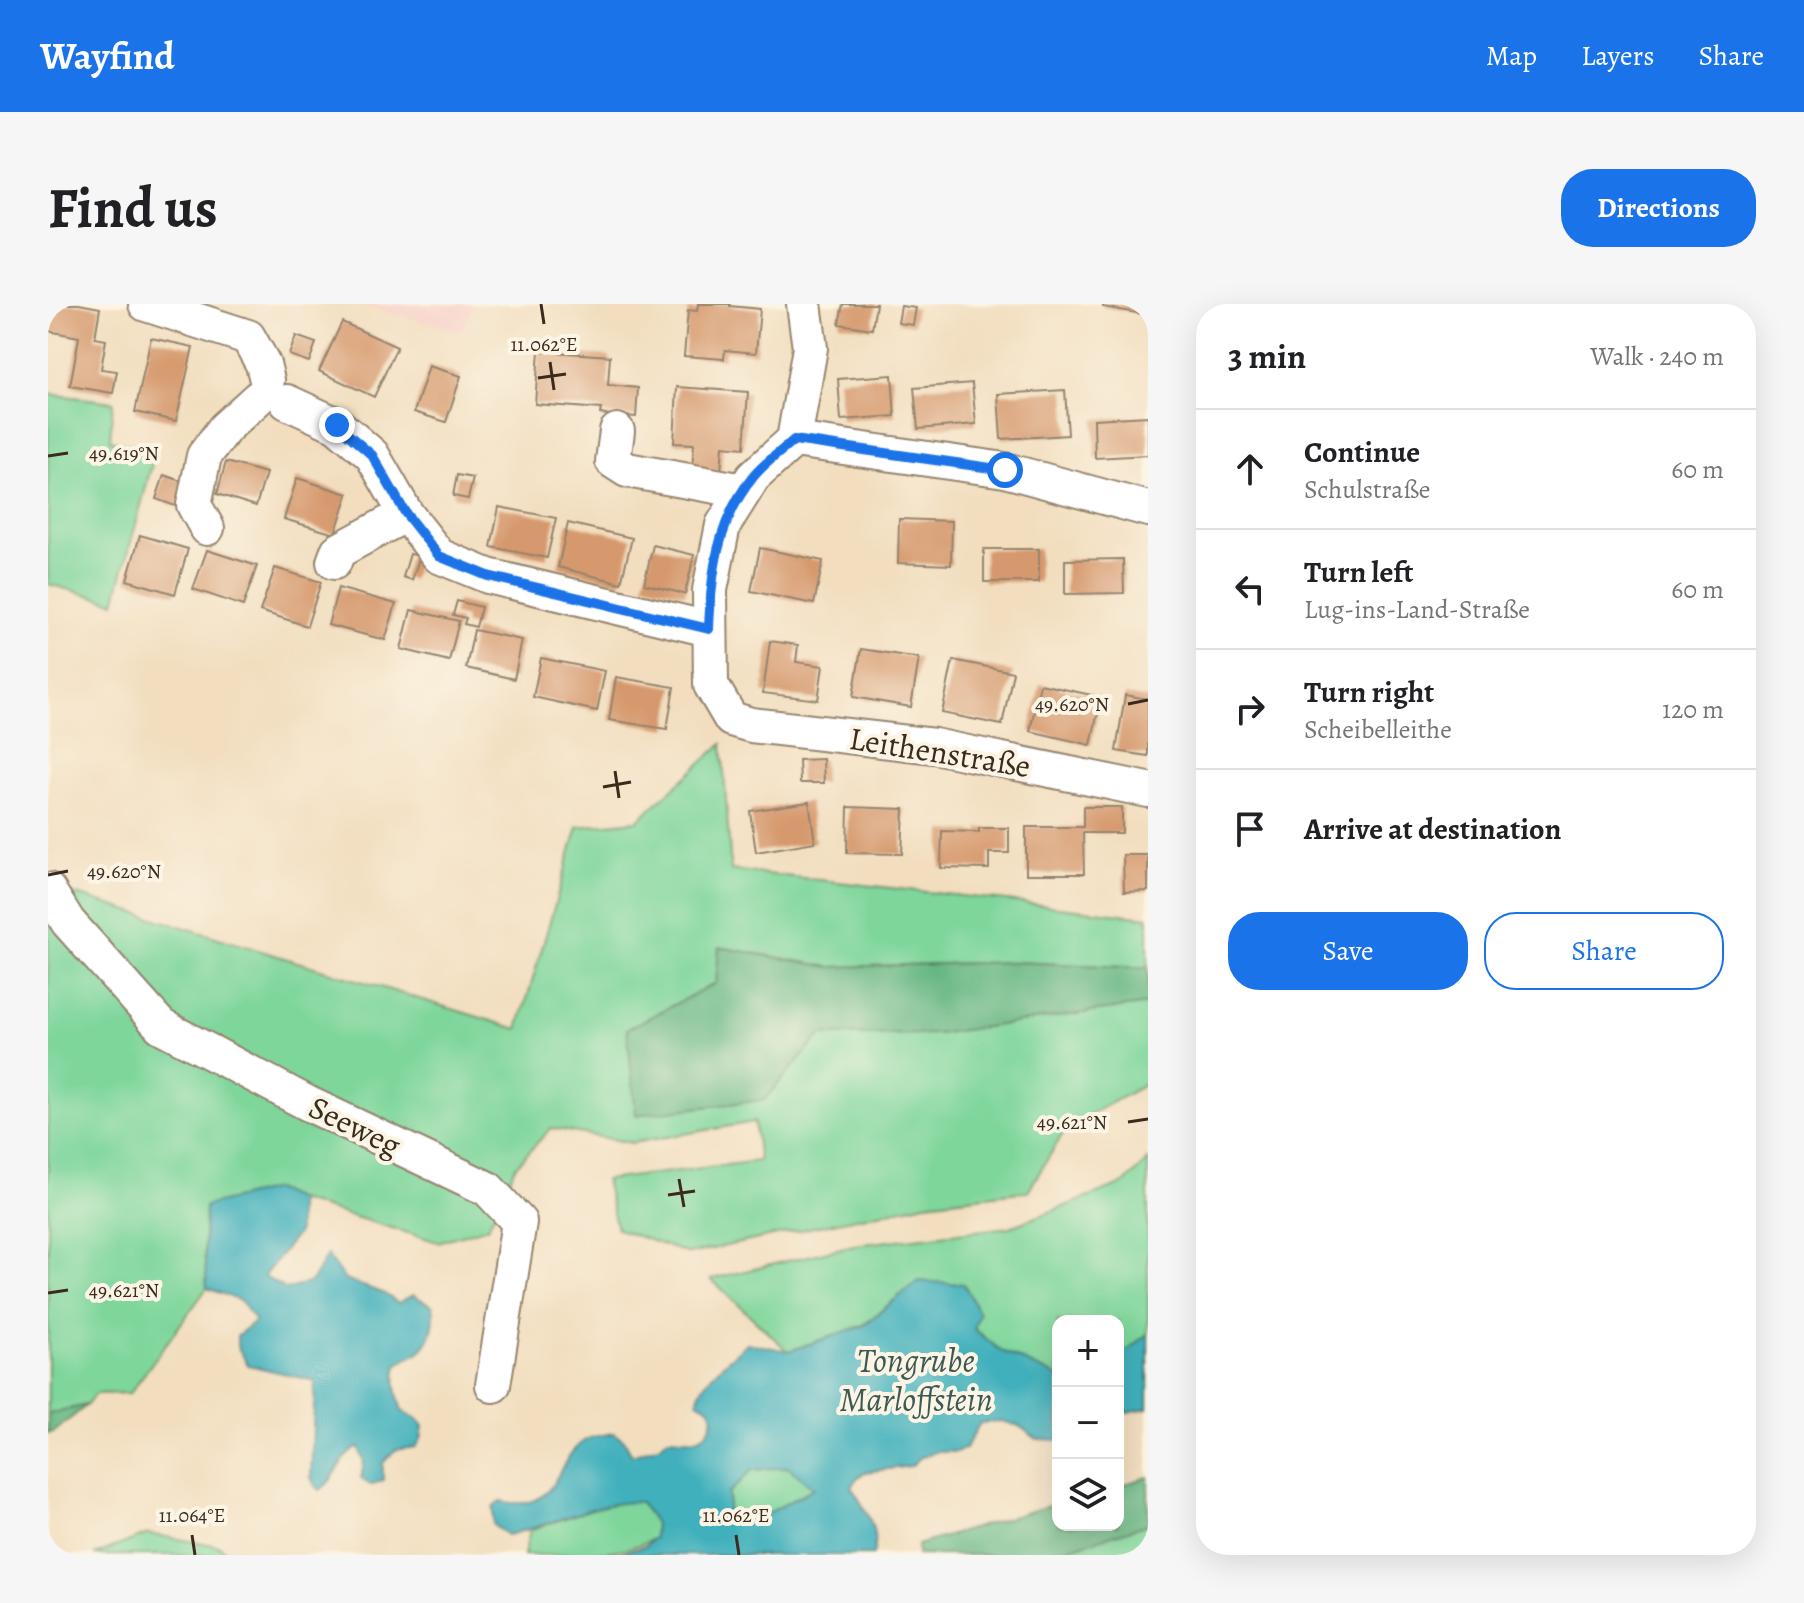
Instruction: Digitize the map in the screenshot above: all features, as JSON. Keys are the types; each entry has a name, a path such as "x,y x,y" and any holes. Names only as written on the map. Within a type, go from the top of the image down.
{"street":[{"path":"146,304 248,337 263,364 271,394 337,425 372,455 406,514 439,556 488,576 709,629 710,590 723,525 753,477 794,440 810,348 804,304"},
{"path":"207,528 194,505 204,456 225,428 271,394"},
{"path":"617,431 613,461 627,470 744,491"},
{"path":"794,440 1005,470 1148,509"},
{"path":"334,562 338,551 406,514"},
{"name":"Leithenstraße","path":"709,629 711,685 731,719 751,725 934,746 1148,790"},
{"name":"Seeweg","path":"48,890 68,922 161,1026 307,1103 488,1189 519,1222 493,1385"}],"shaded area":[{"path":"357,304 474,304 462,332"}],"green space":[{"path":"48,394 113,402 110,440 155,453 115,602 48,584"},
{"path":"722,744 731,870 1148,917 1148,968 1016,962 830,967 719,947 716,983 627,1029 764,1100 821,1035 936,1034 1148,1004 1148,1083 1067,1127 1028,1191 926,1203 689,1254 617,1229 605,1180 759,1161 754,1122 632,1143 551,1128 515,1167 488,1227 438,1242 298,1200 274,1189 205,1206 207,1288 130,1393 95,1394 87,1405 48,1414 48,886 518,1029 578,827 637,821"},
{"path":"719,947 830,967 1016,962 1148,968 1148,1004 936,1034 821,1035 764,1100 636,1115 627,1029 716,983"},
{"path":"1148,1160 1148,1334 1124,1353 1124,1315 1052,1315 1052,1374 1001,1351 918,1281 863,1325 788,1351 711,1279 854,1245 1010,1227 1124,1184"},
{"path":"87,1405 54,1432 48,1433 48,1414"},
{"path":"788,1467 815,1488 765,1515 727,1521 729,1493 752,1470"},
{"path":"1148,1477 1148,1524 1047,1555 917,1555 917,1545 1052,1505 1052,1531 1124,1531 1124,1484"},
{"path":"616,1501 640,1502 655,1523 654,1538 610,1551 524,1555 530,1530"},
{"path":"1148,1524 1148,1555 1047,1555"},
{"path":"148,1534 220,1546 228,1555 94,1555"}],"water":[{"path":"274,1189 298,1200 298,1233 264,1276 286,1290 311,1282 327,1255 345,1280 383,1293 398,1303 413,1295 433,1306 434,1318 428,1341 420,1351 397,1365 396,1371 396,1388 402,1411 416,1418 423,1426 421,1439 416,1447 395,1450 383,1463 383,1480 371,1485 361,1479 364,1463 359,1447 347,1456 326,1485 320,1490 315,1486 311,1477 315,1381 248,1365 237,1346 237,1336 255,1321 241,1301 207,1288 205,1206"},
{"name":"Tongrube Marloffstein","path":"918,1281 964,1284 979,1313 974,1329 1001,1351 1052,1374 1052,1440 1037,1439 1019,1426 1002,1421 980,1423 965,1449 935,1452 921,1457 911,1466 865,1472 856,1479 852,1488 873,1529 873,1555 610,1555 645,1546 654,1538 655,1523 640,1502 606,1505 507,1535 493,1525 493,1508 500,1501 520,1503 545,1494 574,1450 587,1439 614,1433 624,1440 632,1455 661,1445 668,1438 700,1438 710,1427 712,1412 698,1401 699,1394 717,1370 747,1343 789,1351 863,1326","holes":["788,1467 814,1488 765,1515 727,1520 729,1493 752,1470"]},
{"path":"1148,1334 1148,1408 1124,1413 1124,1353"}],"building":[{"path":"48,304 100,308 95,338 106,340 101,369 117,371 113,393 70,386 79,337 48,331"},
{"path":"698,304 730,304 760,309 756,353 725,350 724,359 684,356 688,310 697,311"},
{"path":"843,304 876,304 872,329 839,324"},
{"path":"1103,304 1148,304 1148,315 1103,307"},
{"path":"901,306 916,308 913,325 898,323"},
{"path":"342,322 397,347 374,397 319,371"},
{"path":"296,336 316,343 309,362 289,355"},
{"path":"151,338 193,347 176,421 135,412"},
{"path":"539,351 610,356 608,385 638,388 636,417 600,414 601,409 535,404"},
{"path":"429,366 461,376 446,422 414,412"},
{"path":"892,375 895,416 841,420 838,379"},
{"path":"972,383 976,424 918,429 914,388"},
{"path":"677,387 748,392 744,448 723,446 721,471 692,469 694,444 674,443"},
{"path":"1065,390 1068,435 1001,439 998,394"},
{"path":"1148,416 1148,455 1095,458 1094,419"},
{"path":"226,462 266,473 256,506 217,494"},
{"path":"164,475 187,483 178,507 156,499"},
{"path":"457,475 473,478 468,499 453,496"},
{"path":"297,478 348,494 335,534 284,519"},
{"path":"499,507 556,518 547,558 491,547"},
{"path":"899,519 952,521 951,565 898,563"},
{"path":"568,523 632,538 621,583 558,567"},
{"path":"140,535 188,549 175,594 127,580"},
{"path":"653,545 694,555 685,594 644,584"},
{"path":"760,548 823,561 814,604 751,591"},
{"path":"984,549 1039,549 1039,582 984,582"},
{"path":"207,550 257,566 243,606 193,589"},
{"path":"410,554 420,556 412,580 403,577"},
{"path":"1123,559 1124,593 1065,594 1065,560"},
{"path":"275,568 321,582 307,626 260,611"},
{"path":"338,588 396,604 385,640 328,625"},
{"path":"457,601 481,607 476,627 464,624 466,618 453,615"},
{"path":"411,610 459,621 449,661 401,649"},
{"path":"474,630 522,640 514,679 466,668"},
{"path":"770,641 798,645 796,662 823,666 818,700 763,693"},
{"path":"861,649 919,658 911,707 853,697"},
{"path":"541,658 605,671 597,711 533,697"},
{"path":"953,660 1013,672 1002,725 942,713"},
{"path":"616,677 674,687 667,729 609,720"},
{"path":"1040,684 1101,697 1091,745 1030,731"},
{"path":"1125,695 1148,699 1148,756 1116,751"},
{"path":"823,759 824,783 800,783 799,760"},
{"path":"809,802 815,842 756,852 750,811"},
{"path":"848,807 904,809 902,854 847,853"},
{"path":"1083,807 1122,807 1122,833 1083,833 1084,874 1026,874 1026,827 1083,827"},
{"path":"979,828 1009,828 1009,853 989,853 989,869 941,868 942,831 979,832"},
{"path":"1123,855 1148,855 1148,891 1124,892"}],"route":[{"path":"337,425 372,455 406,514 439,556 488,576 709,629 710,590 723,525 753,477 794,440 1005,470"}]}
